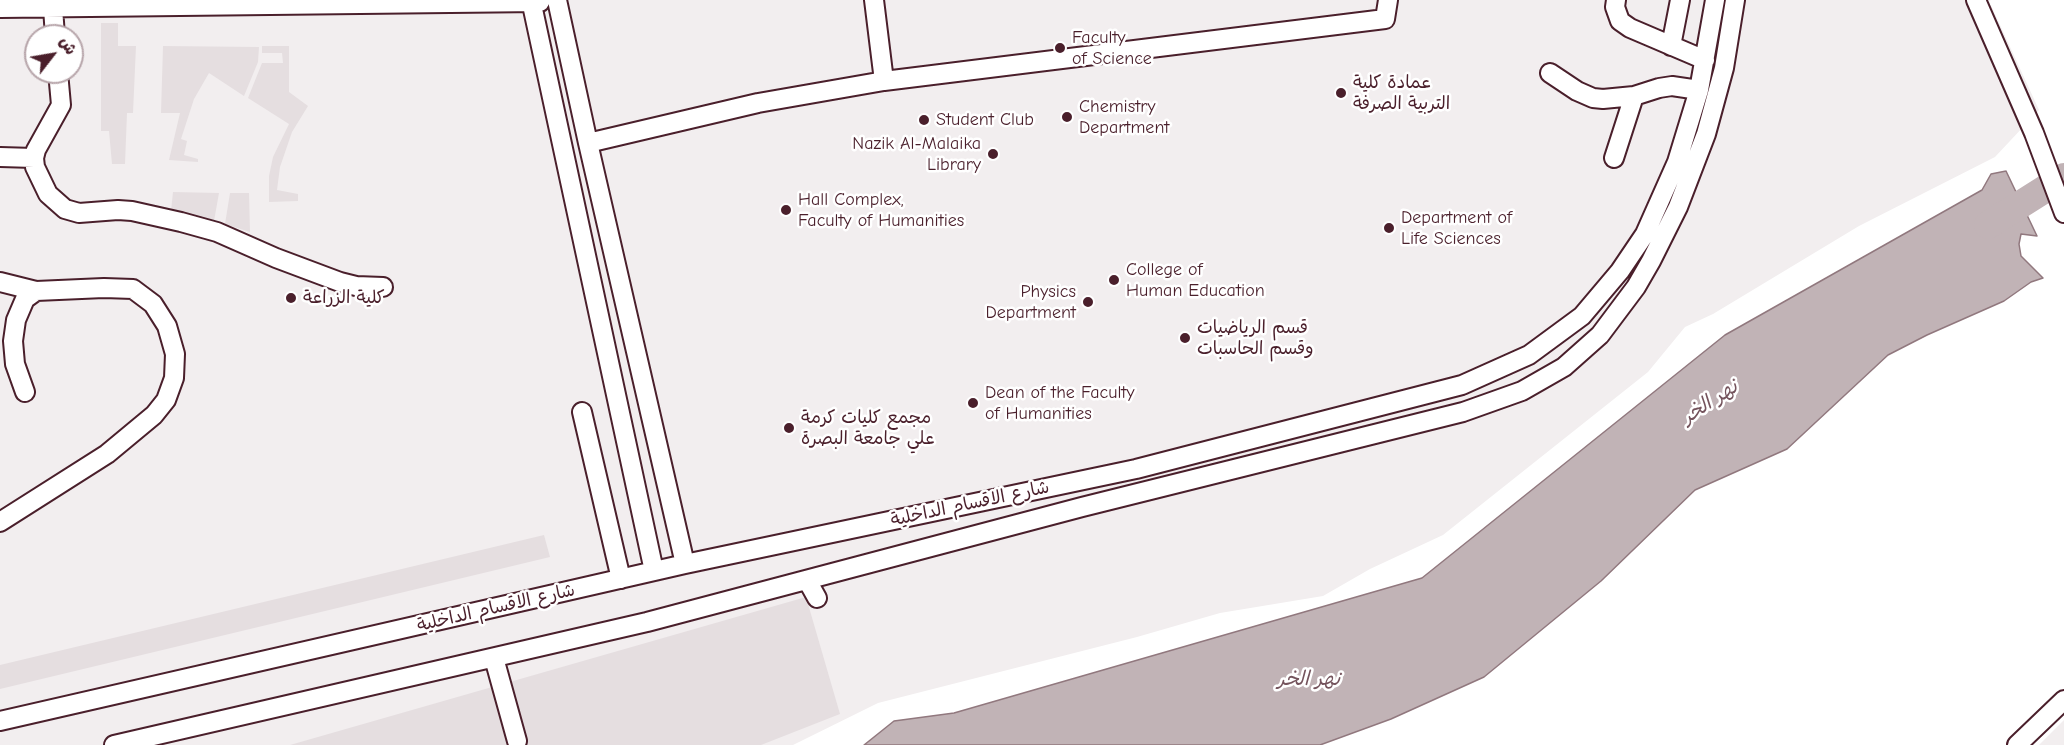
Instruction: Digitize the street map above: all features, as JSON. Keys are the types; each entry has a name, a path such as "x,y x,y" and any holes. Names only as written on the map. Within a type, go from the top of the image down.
{"street":[{"path":"874,0 884,81"},
{"path":"588,143 758,102 884,81 1385,19 1388,0"},
{"path":"1616,0 1615,7 1620,21 1630,28 1706,60"},
{"path":"1671,46 1680,0"},
{"name":"شارع الاقسام الداخلية","path":"0,721 685,564 1136,469 1451,389 1509,365 1528,355 1582,316 1620,271 1645,234 1677,162 1699,90 1715,0"},
{"name":"شارع الاقسام الداخلية","path":"114,745 647,622 807,580 972,545 1463,412 1499,400 1544,380 1582,352 1600,335 1636,286 1661,243 1678,207 1706,134 1724,68 1735,0"},
{"path":"1977,0 2034,133 2063,210"},
{"path":"531,1 654,571"},
{"path":"0,8 557,1 685,564"},
{"path":"53,8 54,24"},
{"path":"1550,73 1577,92 1593,98 1613,99 1634,96 1672,86 1699,90"},
{"path":"59,84 61,101 59,110 36,150 34,167 44,187 56,202 66,209 79,213 132,211 181,222 216,232 340,282 356,286 383,287"},
{"path":"1614,158 1634,96"},
{"path":"0,157 34,158"},
{"path":"0,282 36,291 133,289 153,304 167,326 175,354 174,378 166,400 154,415 107,454 0,522"},
{"path":"26,392 15,364 13,341 20,309 25,299 36,291"},
{"path":"1582,316 1585,327 1594,334 1600,335"},
{"path":"1528,355 1541,360 1544,366 1544,380"},
{"path":"582,412 621,579"},
{"path":"807,580 817,598"},
{"path":"494,658 517,741"},
{"path":"2017,745 2064,700"}],"shaded area":[{"name":"مجمع كليات كرمة علي جامعة البصرة","path":"0,0 1991,0 1989,1 2039,110 1995,157 1859,226 1713,314 1685,327 1648,372 1443,535 1370,569 1323,596 1220,613 1137,637 878,703 793,745 0,745"},
{"path":"101,23 118,23 118,46 136,46 133,113 127,113 125,164 112,164 109,131 101,131"},
{"path":"163,46 259,47 258,62 244,96 209,73 194,99 181,139 187,141 184,155 198,159 198,162 169,160 180,113 161,113"},
{"path":"262,46 289,46 289,92 308,106 292,132 280,167 277,190 298,194 298,201 269,202 269,176 273,157 289,124 248,98 262,63 283,63 282,53 262,53"},
{"path":"173,192 219,193 214,221 171,211"},
{"path":"230,193 249,193 250,232 225,224"},
{"path":"544,535 550,557 0,689 0,665"},
{"path":"806,597 840,714 761,745 290,745"},
{"path":"2064,720 2064,745 2039,745"}],"water":[{"name":"نهر الخر","path":"2006,171 2037,236 2021,234 2019,244 2021,256 2043,278 2031,282 2004,301 1888,355 1787,449 1695,490 1601,581 1484,677 1391,719 1320,745 864,745 894,721 954,713 1422,578 1725,335 1982,190 1991,174"}],"waterway":[{"name":"نهر الخر","path":"1988,225 2064,177"}],"place":[{"name":"Faculty of Science","path":"1060,48"},
{"name":"عمادة كلية التربية الصرفة","path":"1341,93"},
{"name":"Chemistry Department","path":"1067,117"},
{"name":"Student Club","path":"924,120"},
{"name":"Nazik Al-Malaika Library","path":"993,154"},
{"name":"Hall Complex, Faculty of Humanities","path":"786,210"},
{"name":"Department of Life Sciences","path":"1389,228"},
{"name":"College of Human Education","path":"1114,280"},
{"name":"كلية الزراعة","path":"291,298"},
{"name":"Physics Department","path":"1088,302"},
{"name":"قسم الرياضيات وقسم الحاسبات","path":"1185,338"},
{"name":"Dean of the Faculty of Humanities","path":"973,403"},
{"name":"مجمع كليات كرمة علي جامعة البصرة","path":"789,428"}]}
